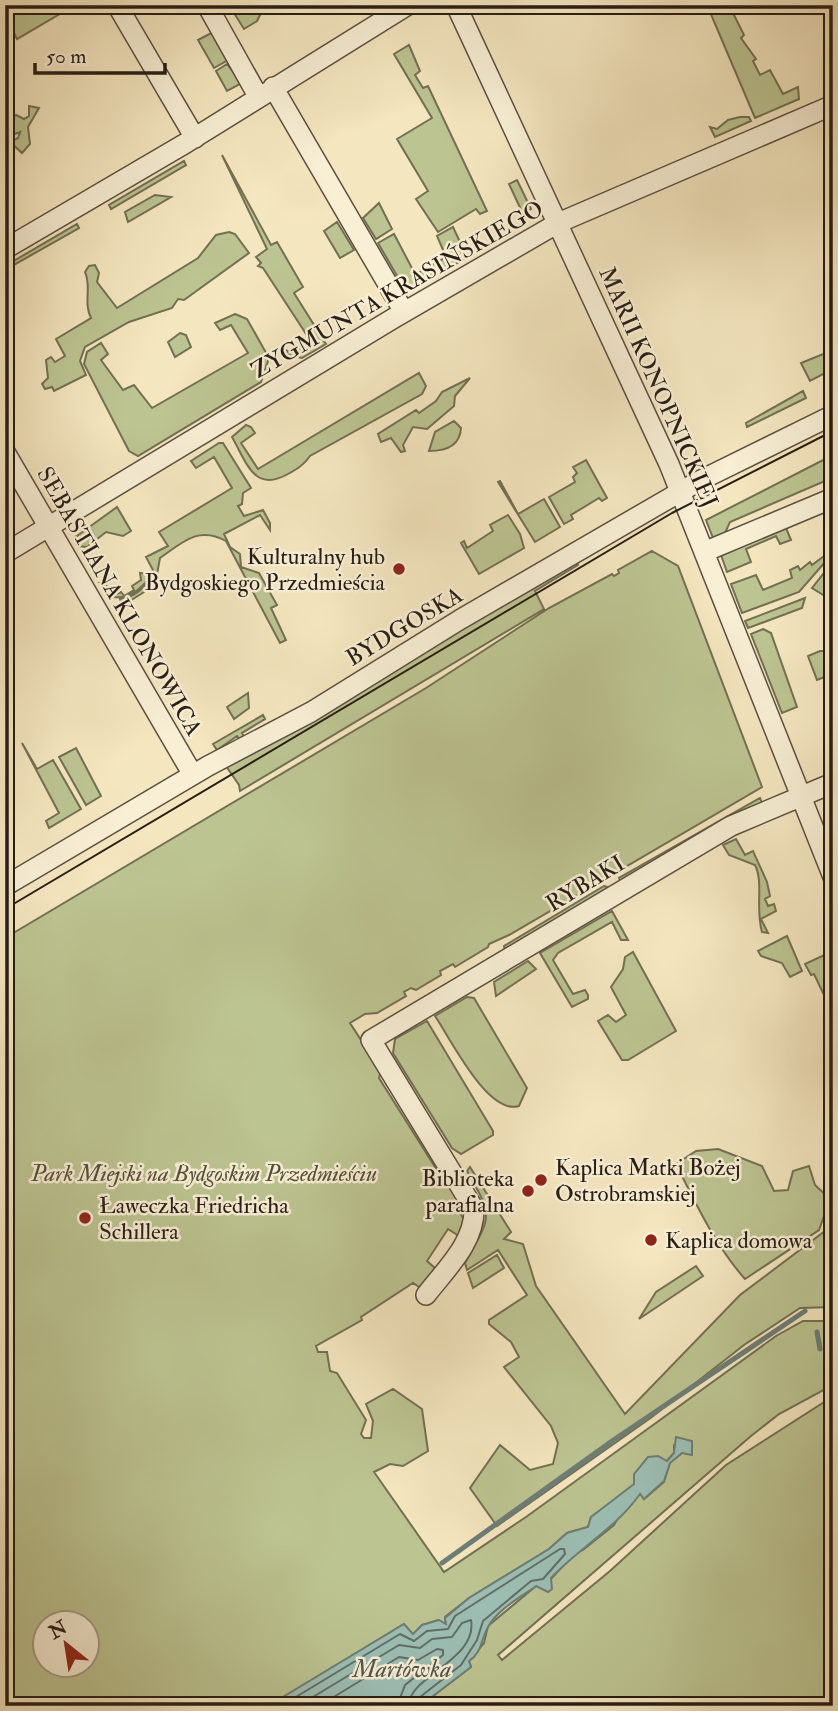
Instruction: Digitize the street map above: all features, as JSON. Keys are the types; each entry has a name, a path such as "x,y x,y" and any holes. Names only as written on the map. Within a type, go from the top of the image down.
{"street":[{"path":"117,5 195,138"},
{"path":"207,5 404,312"},
{"path":"5,249 195,138 408,5"},
{"name":"MARII KONOPNICKIEJ","path":"456,5 680,492 833,877"},
{"name":"ZYGMUNTA KRASIŃSKIEGO","path":"5,552 404,312 558,223 833,105"},
{"name":"BYDGOSKA","path":"5,886 193,775 270,736 680,492 833,415"},
{"name":"SEBASTIANA KLONOWICA","path":"5,452 193,775"},
{"path":"704,552 833,498"},
{"name":"RYBAKI","path":"426,1295 470,1238 475,1224 474,1209 371,1040 694,847 799,796 833,783"}],"green space":[{"path":"39,5 49,5 58,15 17,39 10,25 5,27 5,15 16,9 21,14"},
{"path":"229,5 237,5 240,10 256,5 261,13 257,21 244,29"},
{"path":"707,5 729,5 744,35 741,38 756,59 753,61 760,75 770,70 783,94 798,87 799,99 755,118"},
{"path":"213,32 228,60 214,68 198,40"},
{"path":"409,45 420,71 415,75 423,88 428,86 487,211 480,214 476,209 438,232 416,199 428,191 397,139 432,118 394,54"},
{"path":"227,64 242,83 227,91 216,71"},
{"path":"29,106 39,108 28,127 30,144 22,153 10,142 18,138 20,132 5,138 5,121 16,115 24,119 29,116"},
{"path":"749,117 751,121 715,137 710,127 717,129 728,120"},
{"path":"222,155 271,245 277,242 303,287 294,293 326,344 302,358 288,355 285,350 291,352 310,340 263,268 258,266 261,263 256,257 267,249"},
{"path":"184,161 186,165 111,209 109,205"},
{"path":"517,180 531,209 523,214 509,184"},
{"path":"155,195 171,197 128,222 125,212"},
{"path":"379,203 392,229 376,239 363,218"},
{"path":"337,222 354,250 340,258 324,231"},
{"path":"77,224 79,228 5,270 5,266"},
{"path":"453,227 467,257 407,293 378,243 394,234 414,272 420,272 446,257 437,236"},
{"path":"229,232 235,234 249,253 184,300 178,299 172,308 129,322 85,347 80,361 86,375 54,391 52,387 45,389 42,384 48,378 46,360 51,357 55,362 65,356 56,339 91,318 85,272 89,266 95,265 99,273 97,282 117,308 198,258 216,235"},
{"path":"235,314 247,319 269,358 261,382 138,456 129,451 84,364 87,352 101,343 108,354 101,360 123,390 134,385 152,408 248,353 231,325 220,330 215,323"},
{"path":"180,333 186,335 191,347 175,357 168,342"},
{"path":"828,352 833,355 833,369 810,381 801,363"},
{"path":"419,373 426,386 422,394 310,456 297,468 276,479 267,480 253,472 232,437 246,425 251,427 255,433 241,443 258,469"},
{"path":"470,378 455,396 454,406 427,429 413,427 403,445 405,451 401,452 391,438 381,442 378,434 416,410 419,413 436,401 442,392"},
{"path":"803,391 806,398 747,427 746,423"},
{"path":"454,421 461,428 455,443 441,450 429,451 435,432"},
{"path":"223,443 251,488 243,493 242,504 238,506 244,516 263,510 270,523 270,530 260,515 224,534 230,547 240,554 241,567 259,573 277,605 271,608 286,640 280,643 226,541 216,537 200,535 192,538 160,558 155,585 116,610 122,604 120,599 137,593 149,579 138,590 124,596 134,590 132,586 141,580 140,573 149,574 153,570 146,557 168,546 159,532 232,488 214,457 196,468 191,461"},
{"path":"833,455 833,470 830,472 832,478 730,522 725,533 713,538 706,520"},
{"path":"586,460 607,498 602,501 599,498 571,515 573,519 564,524 549,497 575,482 573,477 577,473 573,467"},
{"path":"500,481 518,514 544,499 560,527 535,542 498,482"},
{"path":"117,507 131,531 123,536 106,532 87,547 77,546 74,538"},
{"path":"508,515 520,534 524,548 479,574 461,543 464,541 467,548 493,531 490,525"},
{"path":"786,528 791,540 780,544 776,536 746,549 751,562 727,572 720,552"},
{"name":"Park Miejski na Bydgoskim Przedmieściu","path":"652,551 678,566 762,787 509,935 489,944 455,967 453,964 440,971 441,975 416,990 411,988 404,992 406,996 377,1013 365,1014 350,1023 381,1071 379,1078 437,1170 446,1172 461,1199 454,1203 465,1221 459,1236 448,1229 427,1261 436,1269 422,1289 413,1283 361,1317 362,1320 316,1346 318,1352 327,1352 330,1371 337,1373 366,1420 361,1434 364,1438 371,1438 373,1421 366,1404 393,1389 422,1409 428,1451 403,1466 390,1464 374,1472 444,1572 526,1517 776,1336 803,1321 833,1321 833,1385 779,1414 751,1436 498,1655 502,1660 610,1571 726,1465 832,1397 833,1706 420,1706 471,1667 469,1661 484,1643 488,1626 536,1586 551,1579 574,1554 614,1525 620,1514 640,1493 644,1499 664,1482 670,1462 682,1453 674,1446 674,1453 667,1461 591,1517 588,1527 567,1533 549,1549 469,1598 445,1617 446,1625 438,1620 422,1625 413,1635 404,1624 269,1706 5,1706 5,938 426,688 549,608 612,574 614,576 619,573 618,570"},
{"path":"824,556 826,561 799,592 742,613 731,584 756,575 763,590 792,578 790,570 798,566 800,570"},
{"path":"574,558 578,565 535,591 544,609 240,791 226,766"},
{"path":"828,568 833,601 812,588"},
{"path":"100,583 105,583 112,596"},
{"path":"121,592 124,596 112,596"},
{"path":"805,598 802,608 748,628 745,621"},
{"path":"763,629 771,633 797,707 782,713 751,634"},
{"path":"824,651 830,675 817,680 808,656"},
{"path":"248,693 249,708 234,719 227,707"},
{"path":"263,715 265,719 242,733 245,739 241,741 237,736 217,750 213,744"},
{"path":"22,743 37,769 53,760 81,809 49,828 46,821 59,813"},
{"path":"76,748 101,796 86,805 59,757"},
{"path":"760,798 762,803 621,882 619,878"},
{"path":"736,839 745,855 753,851 767,882 770,896 765,899 768,906 774,904 776,911 761,919 768,933 762,932 760,923 759,880 755,865 729,855 723,845"},
{"path":"604,886 610,888 505,951 504,946"},
{"path":"612,911 628,940 621,940 612,922 558,953 553,960 573,994 585,990 588,995 588,999 572,1007 540,953"},
{"path":"787,936 802,971 790,977 782,963 761,956 758,951"},
{"path":"833,951 833,989 823,993 814,974 811,975 805,964"},
{"path":"633,952 676,1031 628,1060 622,1060 598,1021 608,1015 616,1022 626,1015 611,987 623,969 625,957"},
{"path":"528,961 536,969 496,996 494,982"},
{"path":"467,997 474,998 527,1088 519,1106 507,1106 483,1088 435,1016"},
{"path":"427,1021 493,1131 493,1135 461,1154 452,1148 393,1053 395,1039"},
{"path":"718,1149 762,1166 774,1191 788,1190 793,1171 809,1166 815,1185 830,1199 819,1230 745,1279 715,1238 676,1164 696,1151"},
{"path":"470,1167 511,1232 504,1239 523,1244 536,1286 625,1414 740,1295 833,1225 833,1307 800,1308 744,1345 652,1417 497,1526 470,1488 500,1445 530,1470 553,1464 558,1443 551,1426 504,1367 519,1357 511,1342 489,1324 489,1320 527,1295 498,1250 467,1270 465,1263 480,1236 486,1218 482,1199 467,1171"},
{"path":"497,1255 504,1268 473,1288 468,1273"},
{"path":"696,1266 703,1276 639,1319 656,1292"}],"water":[{"name":"Martówka","path":"676,1437 692,1441 692,1455 682,1453 670,1463 664,1481 644,1499 640,1494 609,1528 551,1578 552,1589 548,1592 536,1586 497,1615 488,1627 479,1650 469,1661 471,1667 420,1706 268,1706 404,1624 413,1634 422,1625 439,1620 446,1624 445,1618 469,1598 549,1549 567,1533 588,1527 591,1517 634,1484 634,1474 648,1457 658,1456 667,1461 674,1453"}],"waterway":[{"path":"442,1563 612,1441 805,1311"},
{"path":"817,1332 820,1349"}],"tram line":[{"path":"5,909 672,513 833,431"}],"place":[{"name":"Kulturalny hub Bydgoskiego Przedmieścia","path":"399,569"},
{"name":"Kaplica Matki Bożej Ostrobramskiej","path":"541,1180"},
{"name":"Biblioteka parafialna","path":"528,1191"},
{"name":"Ławeczka Friedricha Schillera","path":"85,1218"},
{"name":"Kaplica domowa","path":"651,1240"}]}
